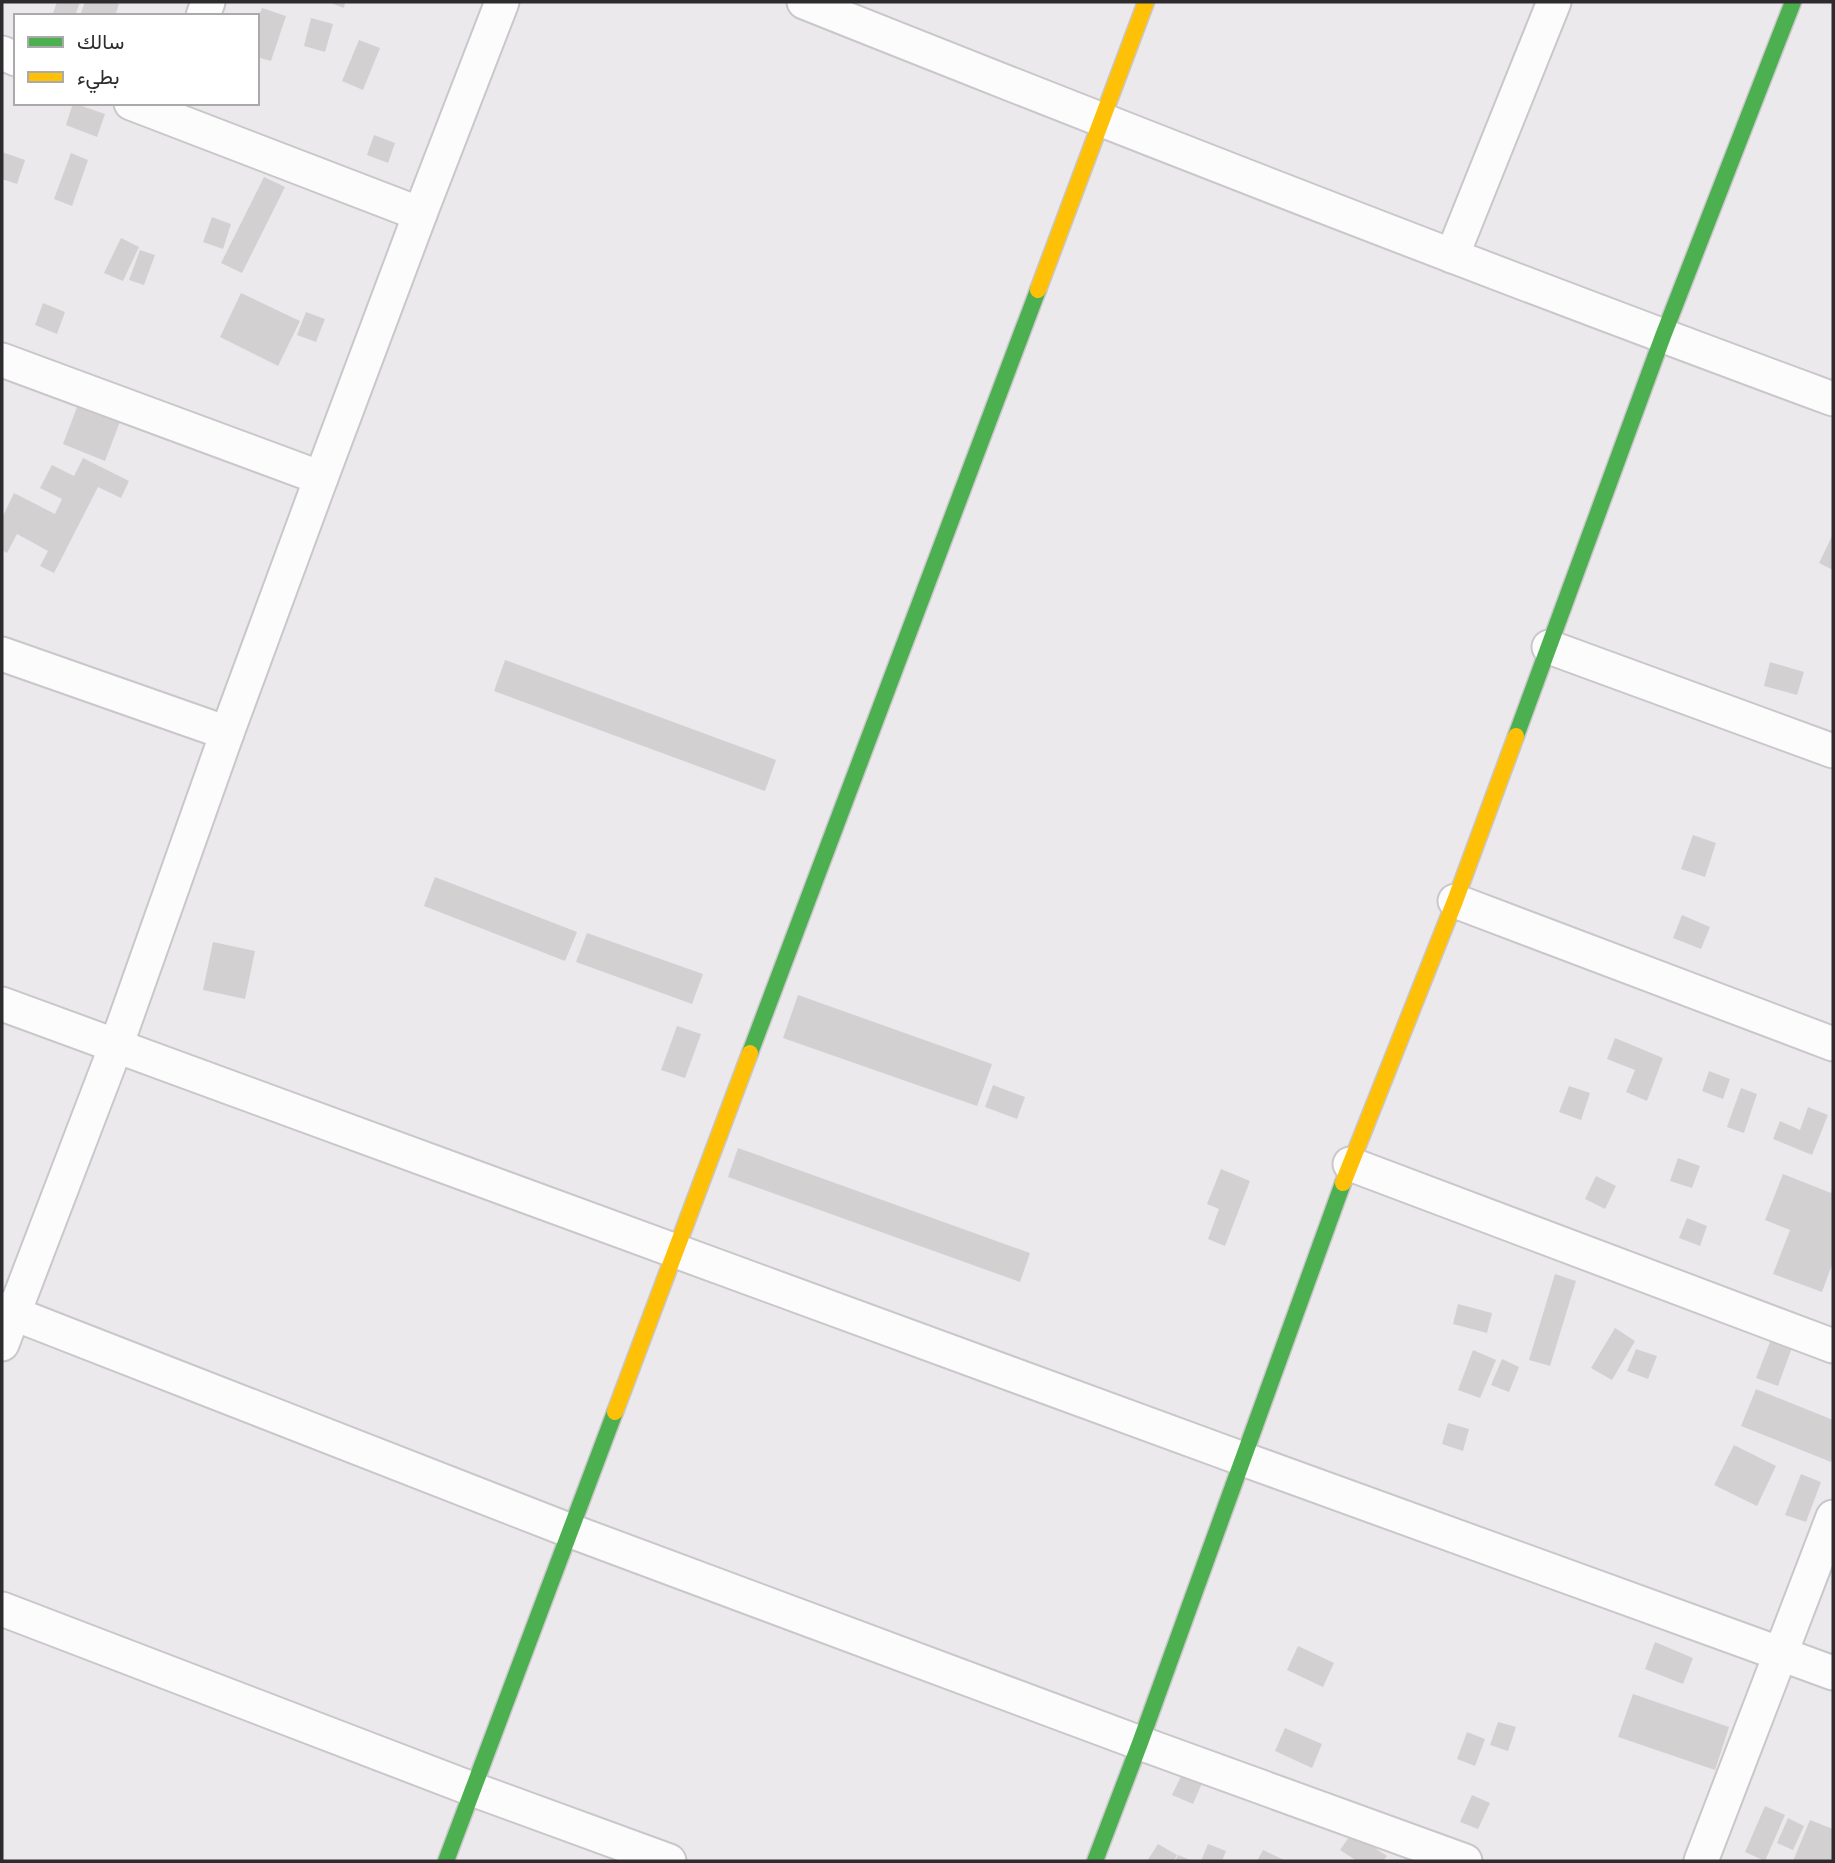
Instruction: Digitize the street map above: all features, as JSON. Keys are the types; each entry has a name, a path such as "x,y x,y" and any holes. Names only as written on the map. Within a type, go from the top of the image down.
{"street":[{"path":"2,1344 8,1311 116,1046 321,478 502,2"},
{"path":"803,2 1452,256 1833,399"},
{"path":"446,1861 1146,2"},
{"path":"1452,256 1554,2"},
{"path":"1095,1861 1350,1164 1455,901 1663,336 1791,2"},
{"path":"142,105 170,110 420,214"},
{"path":"2,360 321,478"},
{"path":"1549,647 1833,751"},
{"path":"2,654 227,733"},
{"path":"1455,901 1833,1044"},
{"path":"2,1004 1833,1673"},
{"path":"1350,1164 1833,1346"},
{"path":"8,1311 571,1531 1465,1861"},
{"path":"1701,1861 1833,1517"},
{"path":"2,1609 472,1789 669,1861"}],"building":[{"path":"57,2 80,2 76,14 53,14"},
{"path":"85,2 119,4 116,14 81,13"},
{"path":"328,2 345,2 344,8"},
{"path":"262,8 286,16 271,61 259,58 259,16"},
{"path":"311,18 333,24 325,52 304,46"},
{"path":"359,40 380,48 363,90 342,81"},
{"path":"72,105 105,114 97,137 66,125"},
{"path":"374,135 395,143 388,163 367,155"},
{"path":"2,152 25,160 17,184 2,179"},
{"path":"71,153 88,160 72,206 54,199"},
{"path":"264,177 285,187 242,273 221,263"},
{"path":"212,217 231,224 223,249 203,242"},
{"path":"121,238 139,247 123,281 104,273"},
{"path":"140,250 155,255 144,285 129,280"},
{"path":"241,293 300,321 278,366 220,337"},
{"path":"43,303 65,312 57,334 35,325"},
{"path":"306,312 325,319 316,342 297,335"},
{"path":"79,402 121,419 105,461 63,444"},
{"path":"83,458 129,481 121,498 98,487 54,573 40,566 48,551 17,534 7,553 2,550 2,518 14,493 55,514 62,499 40,488 52,465 74,476"},
{"path":"1833,534 1833,570 1819,563"},
{"path":"505,660 776,760 765,791 494,691"},
{"path":"1770,662 1804,672 1797,695 1764,686"},
{"path":"1693,835 1716,843 1705,877 1681,869"},
{"path":"435,877 577,932 565,961 424,906"},
{"path":"1682,915 1710,927 1701,949 1673,938"},
{"path":"587,933 703,974 692,1004 576,962"},
{"path":"213,942 255,951 245,999 203,990"},
{"path":"798,995 992,1064 977,1106 783,1038"},
{"path":"677,1026 701,1034 685,1078 661,1070"},
{"path":"1615,1038 1663,1058 1647,1101 1626,1092 1635,1070 1607,1059"},
{"path":"1709,1071 1730,1079 1723,1099 1702,1091"},
{"path":"993,1085 1025,1097 1017,1119 985,1107"},
{"path":"1569,1086 1590,1093 1581,1120 1559,1112"},
{"path":"1741,1088 1757,1094 1744,1133 1727,1127"},
{"path":"1808,1107 1828,1115 1812,1155 1773,1139 1780,1121 1800,1130"},
{"path":"738,1148 1030,1253 1020,1282 728,1177"},
{"path":"1678,1158 1700,1166 1692,1188 1670,1181"},
{"path":"1221,1169 1250,1181 1225,1246 1208,1239 1219,1209 1207,1204"},
{"path":"1783,1174 1831,1193 1833,1188 1833,1262 1822,1292 1773,1274 1790,1230 1765,1220"},
{"path":"1596,1176 1616,1186 1605,1209 1585,1199"},
{"path":"1687,1218 1707,1226 1700,1246 1679,1238"},
{"path":"1555,1274 1576,1281 1550,1366 1529,1360"},
{"path":"1458,1304 1492,1313 1487,1333 1453,1324"},
{"path":"1615,1328 1635,1341 1612,1380 1591,1368"},
{"path":"1773,1334 1794,1342 1778,1386 1756,1378"},
{"path":"1636,1349 1657,1356 1648,1379 1627,1371"},
{"path":"1473,1350 1496,1360 1480,1398 1458,1390"},
{"path":"1502,1359 1519,1367 1509,1392 1491,1385"},
{"path":"1756,1389 1833,1420 1831,1462 1741,1426"},
{"path":"1448,1423 1469,1429 1463,1451 1442,1444"},
{"path":"1734,1445 1776,1466 1757,1506 1714,1485"},
{"path":"1801,1474 1821,1482 1806,1522 1785,1515"},
{"path":"1655,1642 1693,1658 1683,1684 1645,1669"},
{"path":"1298,1646 1334,1663 1323,1687 1287,1670"},
{"path":"1633,1694 1729,1727 1715,1770 1618,1737"},
{"path":"1498,1722 1516,1727 1508,1751 1490,1745"},
{"path":"1285,1728 1322,1744 1312,1768 1275,1751"},
{"path":"1467,1732 1485,1739 1475,1766 1457,1759"},
{"path":"1183,1772 1203,1781 1193,1804 1172,1795"},
{"path":"1472,1795 1490,1803 1478,1829 1460,1822"},
{"path":"1765,1806 1785,1815 1765,1861 1745,1852"},
{"path":"1788,1818 1804,1826 1793,1850 1777,1843"},
{"path":"1810,1820 1833,1829 1833,1861 1793,1861"},
{"path":"1352,1833 1387,1856 1383,1861 1357,1861 1340,1850"},
{"path":"1158,1844 1177,1855 1174,1861 1147,1861"},
{"path":"1208,1844 1226,1851 1222,1861 1201,1861"},
{"path":"1263,1850 1286,1861 1257,1861"},
{"path":"1178,1855 1193,1861 1175,1861"}],"traffic: fast":[{"path":"1516,736 1663,336 1793,2"},
{"path":"750,1053 1038,290"},
{"path":"1095,1861 1343,1183"},
{"path":"446,1861 615,1412"}],"traffic: slow":[{"path":"1038,290 1146,2"},
{"path":"1343,1183 1455,901 1516,736"},
{"path":"615,1412 750,1053"}]}
